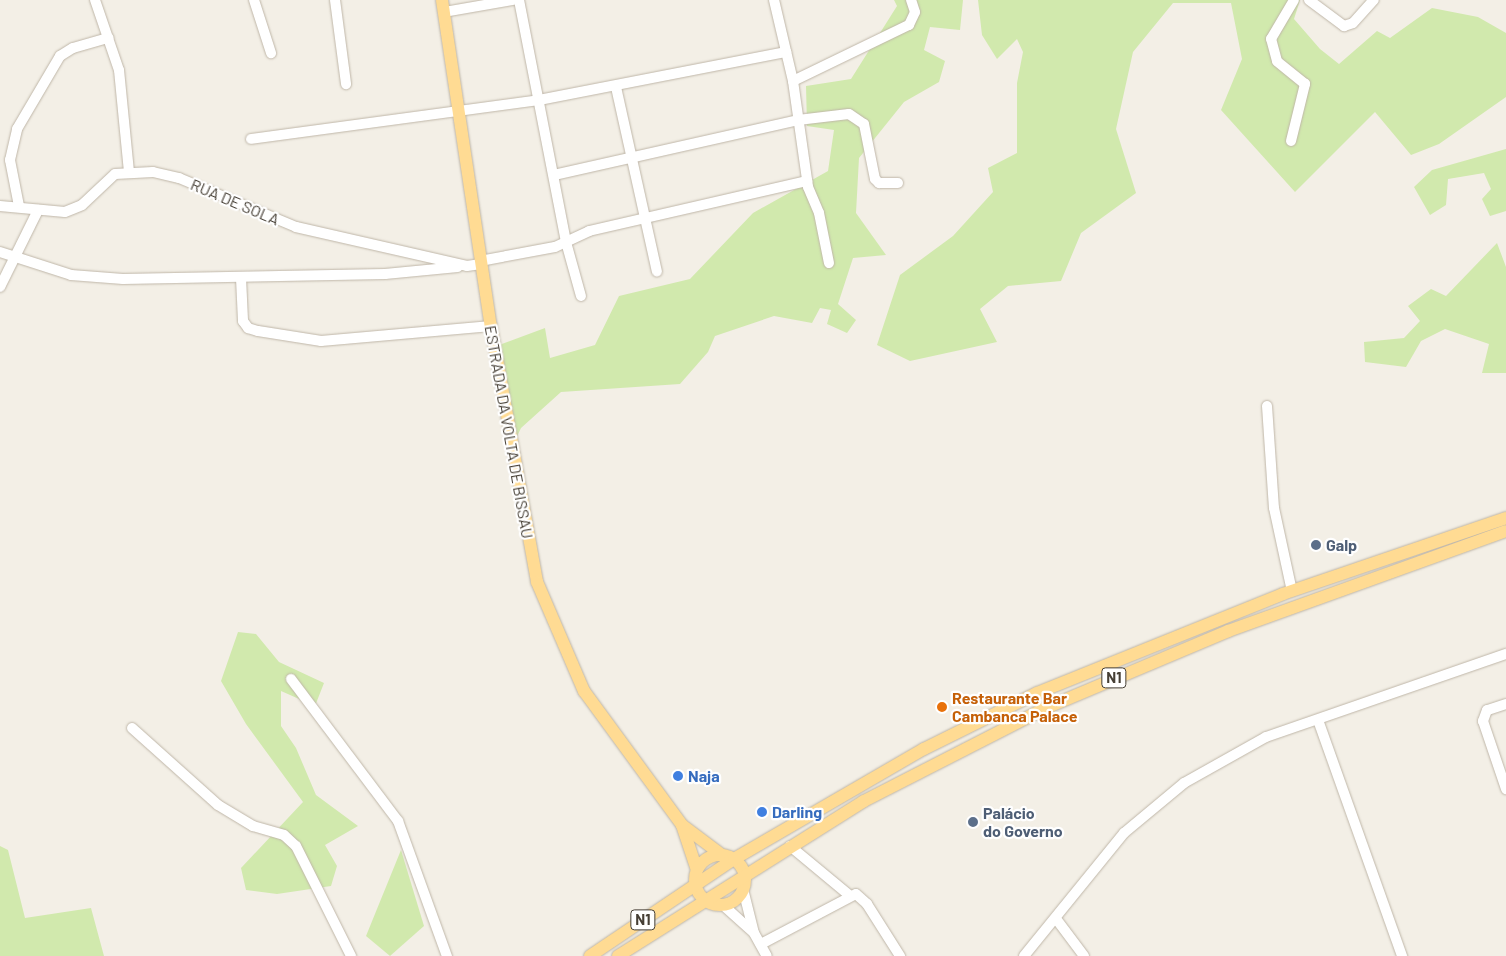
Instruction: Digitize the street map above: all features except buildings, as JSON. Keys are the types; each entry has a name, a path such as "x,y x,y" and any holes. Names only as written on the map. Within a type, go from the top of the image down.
{"main road":[{"name":"ESTRADA DA VOLTA DE BISSAU","path":"443,6 460,110 481,263 525,528 547,609 584,691 682,825"},
{"name":"N1","path":"590,956 695,884 728,857 924,749 1037,693 1292,591 1506,518"},
{"name":"N1","path":"618,956 744,874 864,801 1046,708 1228,631 1506,532"},
{"path":"682,825 728,857 744,874 743,889 733,901 723,905 704,900 695,884 697,870 682,825"},
{"path":"697,870 707,858 728,857"}],"street":[{"path":"95,0 119,70 129,172"},
{"path":"254,0 271,53"},
{"path":"335,0 346,84"},
{"path":"443,6 513,0"},
{"path":"519,0 566,242 581,296"},
{"path":"774,0 793,81 807,181 819,213 829,263"},
{"path":"793,81 909,25 915,12 911,0"},
{"path":"1291,141 1305,84 1277,61 1271,39 1294,0"},
{"path":"1309,0 1344,26 1353,23 1374,0"},
{"path":"19,206 10,160 17,129 60,56 73,48 109,38"},
{"path":"251,139 539,100 616,87 786,52"},
{"path":"616,87 648,220 657,272"},
{"path":"554,175 798,120 849,114 861,118 875,179 879,183 898,183"},
{"name":"RUA DE SOLA","path":"0,206 19,206 56,213 74,210 106,179 129,172 179,178 296,227 467,266 566,242 589,230 648,220 807,181"},
{"path":"0,287 38,210"},
{"path":"0,252 71,275 95,278 241,278 385,274 467,266"},
{"path":"241,278 243,321 248,328 258,332 321,341 491,326"},
{"path":"1268,406 1274,508 1292,591"},
{"path":"1024,956 1057,920 1124,833 1156,802 1266,737 1506,654"},
{"path":"291,679 398,821 447,956"},
{"path":"1506,704 1487,710 1484,721 1506,789"},
{"path":"1318,720 1402,956"},
{"path":"132,728 218,805 253,826 284,835 296,846 351,956"},
{"path":"790,846 849,895"},
{"path":"743,889 754,933 767,956"},
{"path":"760,944 849,895 860,895 900,956"},
{"path":"723,905 754,933"},
{"path":"1057,920 1084,956"}],"green space":[{"path":"894,0 963,0 960,30 930,27 924,50 945,61 939,82 904,102 859,158 856,213 886,255 853,258 838,304 856,320 847,333 827,324 831,310 820,308 812,323 774,316 715,336 708,352 680,384 561,392 521,428 514,443 499,345 545,328 550,358 595,345 619,296 690,279 753,213 828,171 834,130 807,126 806,86 851,79 897,6"},
{"path":"978,0 1300,0 1294,19 1320,49 1339,64 1377,31 1390,38 1432,8 1478,17 1506,33 1506,97 1439,144 1411,155 1375,112 1295,192 1221,110 1242,59 1231,3 1173,3 1133,52 1116,129 1136,193 1081,233 1061,281 1008,286 980,309 997,342 910,361 877,345 900,275 953,236 993,192 988,168 1017,153 1017,83 1023,52 1017,39 997,59 982,35"},
{"path":"1506,149 1506,211 1490,216 1482,199 1491,189 1484,173 1448,179 1446,205 1430,215 1414,187 1432,170"},
{"path":"1497,243 1506,267 1506,373 1482,373 1489,344 1445,329 1421,341 1406,367 1365,362 1364,342 1404,338 1420,321 1408,306 1431,289 1446,296"},
{"path":"238,632 256,634 279,662 324,683 315,706 281,691 281,726 296,748 316,795 358,826 325,845 337,866 331,886 277,894 246,890 241,868 303,802 246,724 221,681"},
{"path":"0,846 8,850 25,918 91,908 104,956 0,956"},
{"path":"401,850 424,926 390,956 366,936"}],"place":[{"name":"Galp","path":"1316,545"},
{"name":"Restaurante Bar Cambanca Palace","path":"942,707"},
{"name":"Naja","path":"678,776"},
{"name":"Darling","path":"762,812"},
{"name":"Palácio do Governo","path":"973,822"}]}
